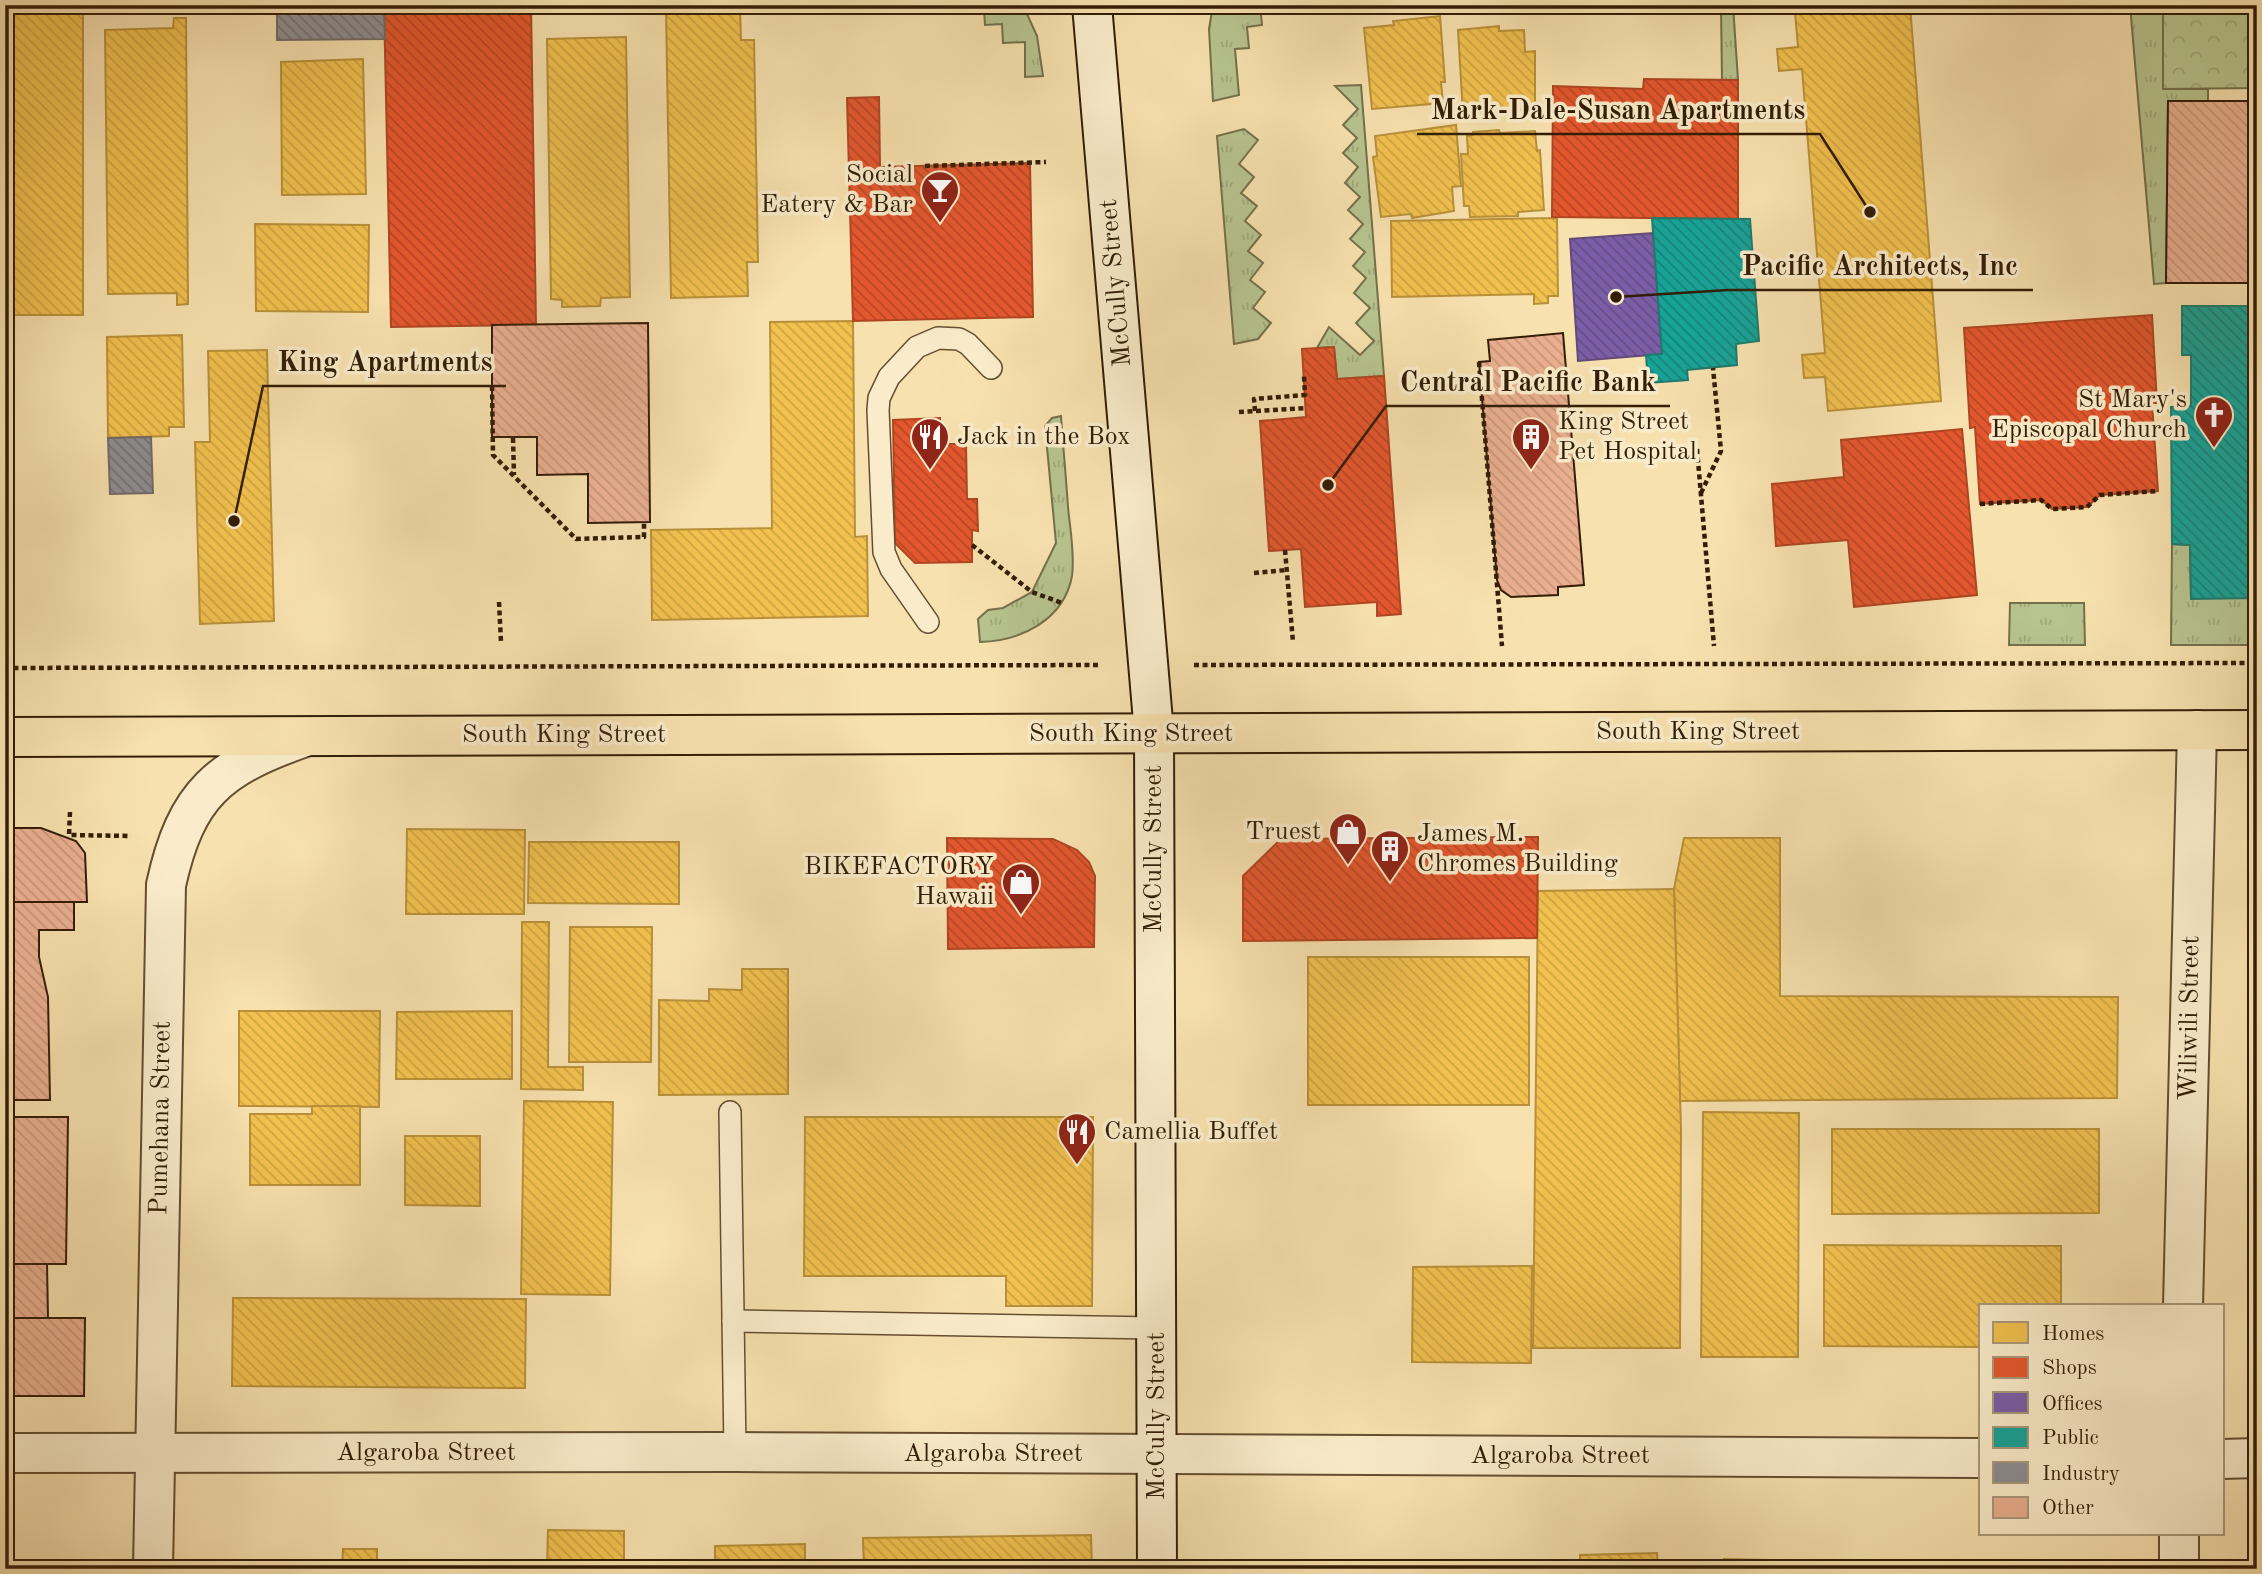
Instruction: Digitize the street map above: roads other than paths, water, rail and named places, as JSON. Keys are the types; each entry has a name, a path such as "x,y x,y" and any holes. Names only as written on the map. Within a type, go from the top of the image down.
{"main road":[{"name":"South King Street","path":"5,737 2257,730"}],"street":[{"name":"McCully Street","path":"1092,5 1154,733 1157,1569"},
{"name":"Wiliwili Street","path":"2183,1304 2197,730"},
{"name":"Pumehana Street","path":"153,1569 166,885 180,837 196,804 210,787 251,757 306,737"},
{"name":"Algaroba Street","path":"5,1453 735,1452 1979,1458"},
{"path":"2224,1459 2257,1458"},
{"path":"2179,1536 2179,1569"}],"lane":[{"path":"928,622 891,569 884,552 879,398 896,366 917,347 938,338 959,339 968,344 991,368"},
{"path":"730,1112 735,1452"},
{"path":"733,1321 1156,1328"}],"place":[{"name":"Mark-Dale-Susan Apartments","path":"1870,212"},
{"name":"Social Eatery & Bar","path":"940,224"},
{"name":"Pacific Architects, Inc","path":"1616,297"},
{"name":"St Mary's Episcopal Church","path":"2214,449"},
{"name":"Jack in the Box","path":"930,471"},
{"name":"King Street Pet Hospital","path":"1531,471"},
{"name":"Central Pacific Bank","path":"1328,485"},
{"name":"King Apartments","path":"234,521"},
{"name":"Truest","path":"1348,866"},
{"name":"James M. Chromes Building","path":"1390,883"},
{"name":"BIKEFACTORY Hawaii","path":"1021,916"},
{"name":"Camellia Buffet","path":"1077,1166"}]}
